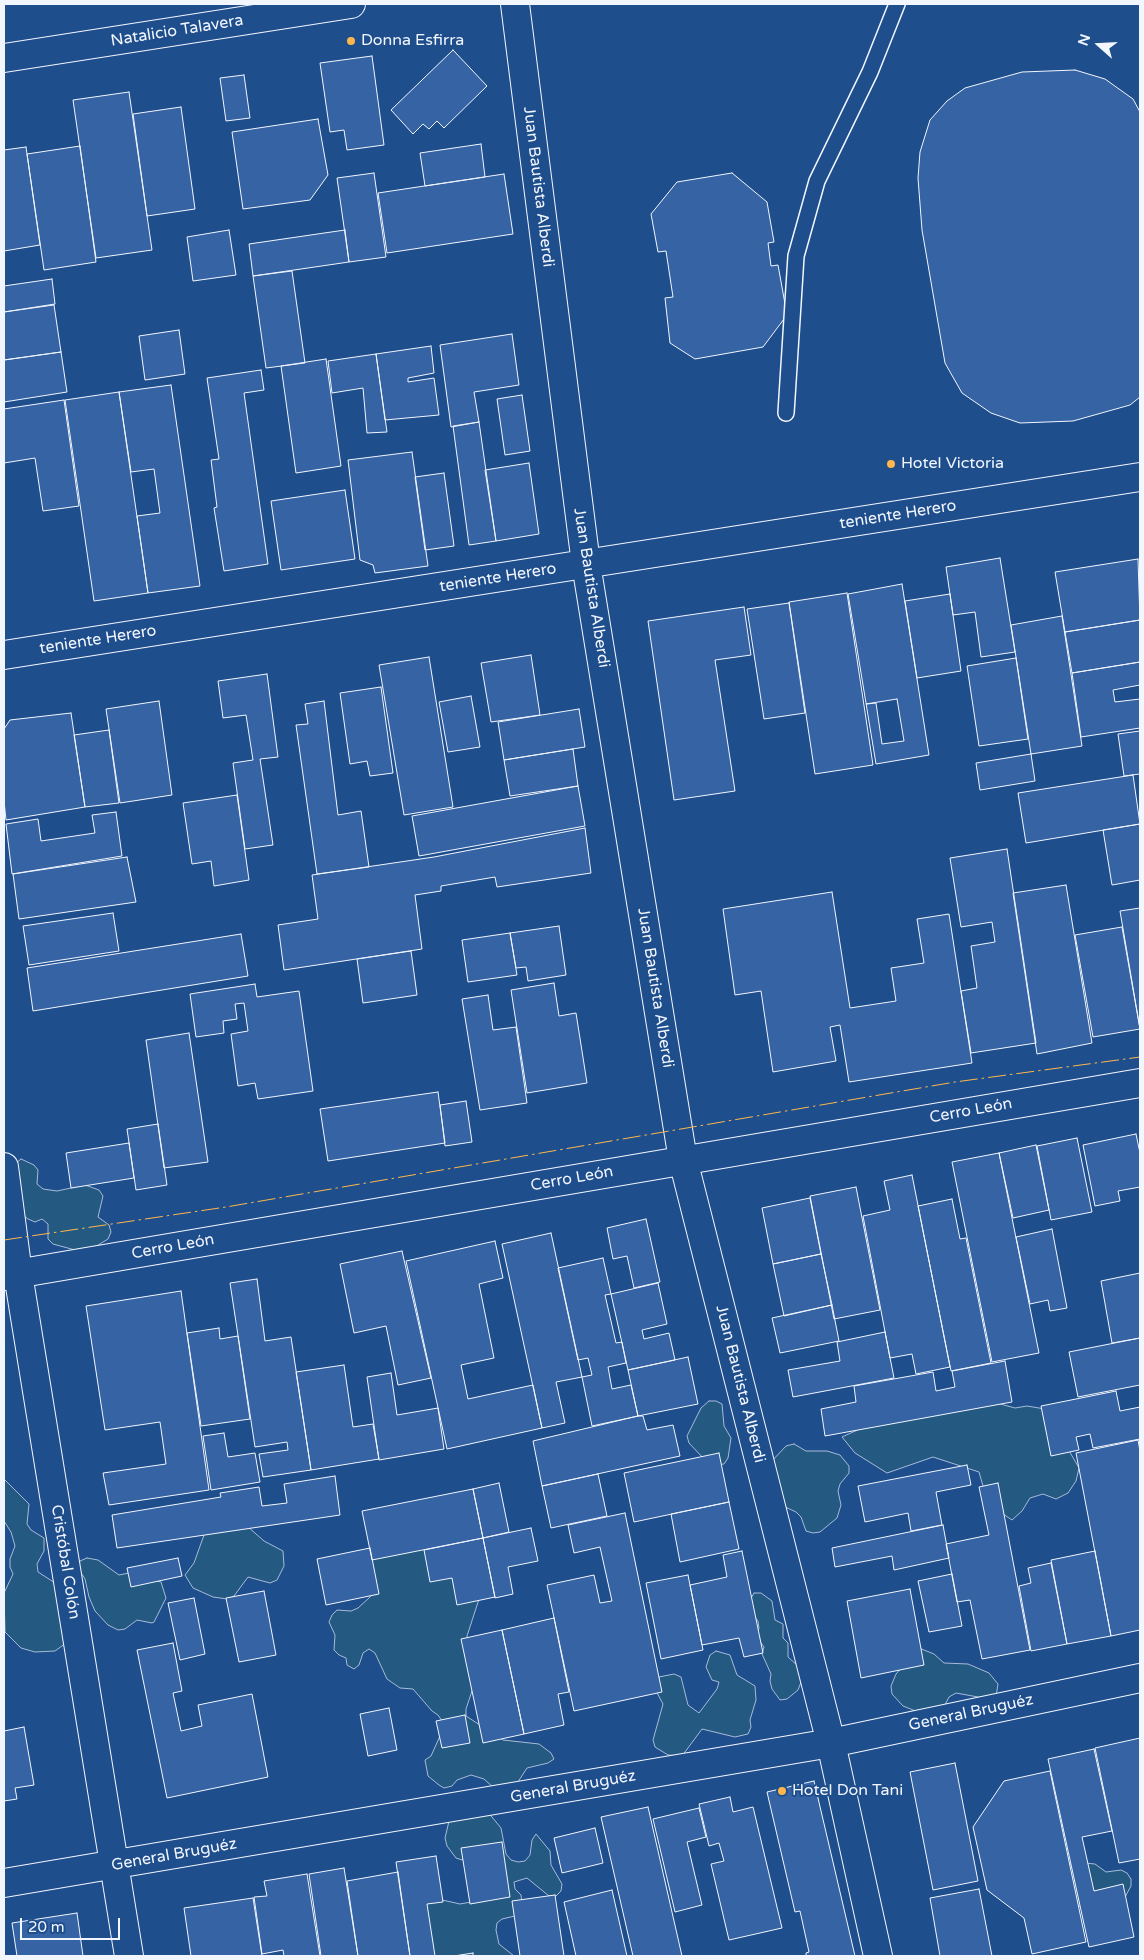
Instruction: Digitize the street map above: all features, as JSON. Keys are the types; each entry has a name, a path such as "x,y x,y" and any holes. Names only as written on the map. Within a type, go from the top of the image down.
{"street":[{"name":"Natalicio Talavera","path":"4,58 351,4"},
{"name":"Juan Bautista Alberdi","path":"515,4 586,564 683,1160 831,1743 878,1956"},
{"name":"teniente Herero","path":"4,655 1140,477"},
{"name":"Cerro León","path":"11,1275 1140,1082"},
{"name":"Cristóbal Colón","path":"4,1167 11,1275 129,1956"},
{"name":"General Bruguéz","path":"4,1883 114,1866 831,1743 1140,1678"}],"lane":[{"path":"786,413 796,256 817,181 870,72 896,4"}],"shaded area":[{"path":"21,1159 34,1165 38,1170 37,1184 43,1189 57,1191 85,1185 99,1190 103,1196 98,1217 109,1225 111,1232 108,1239 95,1247 75,1250 53,1244 48,1239 48,1224 42,1219 35,1222 28,1219 17,1210 15,1164"},
{"path":"709,1401 716,1401 722,1404 724,1426 731,1438 728,1458 724,1464 717,1465 704,1459 689,1443 687,1436 701,1408"},
{"path":"993,1402 1015,1408 1027,1406 1045,1409 1079,1468 1076,1481 1068,1493 1056,1499 1043,1494 1030,1498 1022,1511 1012,1520 1000,1512 990,1498 983,1486 979,1472 933,1457 887,1473 855,1453 842,1437 864,1427"},
{"path":"794,1444 806,1451 827,1451 840,1455 849,1466 849,1473 840,1484 838,1491 841,1505 837,1518 820,1532 806,1531 801,1517 796,1512 783,1506 771,1462 786,1446"},
{"path":"4,1479 29,1504 27,1524 31,1530 44,1538 44,1551 37,1564 38,1572 63,1588 66,1643 55,1651 35,1652 21,1648 5,1632 4,1593 13,1574 10,1567 10,1559 15,1546 11,1532 4,1521"},
{"path":"213,1526 247,1526 264,1541 283,1551 284,1566 277,1580 270,1583 248,1577 234,1596 227,1599 213,1597 193,1588 185,1575 194,1563 204,1535"},
{"path":"383,1542 427,1546 432,1559 480,1596 467,1636 475,1682 466,1709 466,1716 503,1740 539,1744 551,1753 554,1759 548,1763 527,1768 516,1785 495,1789 484,1779 471,1775 457,1780 452,1786 444,1788 439,1785 428,1776 425,1760 431,1756 440,1736 442,1721 438,1715 432,1711 413,1689 400,1688 387,1679 375,1653 369,1649 363,1653 359,1665 354,1669 347,1665 346,1658 334,1650 335,1635 329,1622 332,1615 337,1610 351,1611 358,1608 370,1597 373,1590 363,1572"},
{"path":"87,1558 98,1560 119,1575 129,1573 161,1582 166,1598 154,1622 137,1620 125,1629 118,1630 108,1625 95,1611 89,1597 85,1579 78,1568 80,1561"},
{"path":"754,1593 761,1593 772,1601 775,1620 783,1624 783,1638 788,1643 788,1657 798,1666 803,1677 798,1690 787,1699 780,1700 772,1689 771,1674 762,1654 764,1647 756,1636 759,1628 758,1621 753,1615 749,1602"},
{"path":"919,1648 934,1654 944,1663 968,1664 989,1673 998,1684 996,1697 989,1699 956,1693 949,1697 944,1707 918,1712 903,1706 892,1694 891,1686 896,1674"},
{"path":"716,1651 730,1655 737,1675 755,1686 756,1700 748,1734 735,1737 702,1729 682,1756 668,1755 655,1747 653,1740 663,1704 656,1691 659,1677 674,1674 681,1677 688,1705 699,1713 717,1689 719,1682 712,1680 706,1667 710,1655"},
{"path":"487,1811 501,1828 506,1854 511,1860 525,1861 530,1855 532,1840 536,1834 550,1851 551,1865 562,1884 561,1891 556,1896 549,1896 527,1878 514,1882 515,1889 521,1895 522,1903 515,1916 502,1919 497,1923 496,1930 499,1944 514,1956 425,1956 416,1946 410,1911 438,1899 460,1904 488,1899 467,1855 462,1860 456,1858 447,1846 445,1838 450,1817"},
{"path":"1074,1862 1095,1864 1106,1872 1121,1870 1127,1873 1131,1879 1131,1886 1124,1899 1077,1907 1065,1868"}],"building":[{"path":"453,50 487,86 444,128 437,121 429,129 423,124 413,134 391,110"},
{"path":"372,56 384,145 347,150 344,130 330,132 320,63"},
{"path":"1075,70 1105,79 1133,99 1140,112 1140,397 1130,405 1073,421 1020,423 991,413 962,393 945,363 922,230 918,178 920,152 930,120 947,101 965,88 1022,72"},
{"path":"244,75 250,118 226,121 220,78"},
{"path":"129,92 152,250 96,258 73,100"},
{"path":"181,107 195,209 147,216 133,114"},
{"path":"318,119 328,175 310,200 243,209 232,132"},
{"path":"481,144 485,177 425,186 420,153"},
{"path":"80,146 96,262 44,270 27,154"},
{"path":"26,147 40,245 4,251 4,150"},
{"path":"374,173 386,257 349,262 337,178"},
{"path":"732,173 767,202 774,242 768,243 771,266 778,265 787,315 763,347 695,359 670,343 665,298 673,297 666,251 658,252 651,214 677,182"},
{"path":"504,174 513,234 387,253 378,193"},
{"path":"229,230 236,275 193,281 187,237"},
{"path":"345,230 349,262 253,276 249,244"},
{"path":"292,271 305,363 266,368 253,276"},
{"path":"52,279 55,304 4,312 4,286"},
{"path":"54,305 61,352 4,360 4,312"},
{"path":"179,330 185,374 145,380 139,336"},
{"path":"512,334 519,385 474,392 479,422 451,427 440,345"},
{"path":"431,346 434,373 408,378 408,382 434,378 439,415 385,420 376,354"},
{"path":"61,352 67,392 4,402 4,360"},
{"path":"376,354 387,432 367,433 363,388 332,393 328,361"},
{"path":"326,359 341,466 296,473 281,366"},
{"path":"261,370 264,390 244,393 268,564 224,571 214,508 217,507 211,460 219,459 207,378"},
{"path":"171,385 200,586 148,593 137,516 160,513 154,469 131,472 119,392"},
{"path":"119,392 148,593 94,601 65,400"},
{"path":"522,395 530,451 505,455 497,399"},
{"path":"64,400 79,506 43,511 35,458 4,463 4,409"},
{"path":"479,422 496,541 469,545 453,426"},
{"path":"412,452 428,566 375,573 373,565 360,560 348,460"},
{"path":"529,463 539,534 496,541 485,470"},
{"path":"444,473 454,546 425,550 415,477"},
{"path":"345,490 355,559 281,570 271,501"},
{"path":"1000,558 1015,652 981,657 975,612 953,615 946,567"},
{"path":"1138,559 1140,620 1065,632 1055,572"},
{"path":"902,584 929,755 876,764 866,704 848,594","holes":["897,699 904,741 882,744 876,703 866,704"]},
{"path":"847,593 873,765 815,774 789,602"},
{"path":"950,594 961,671 917,678 905,601"},
{"path":"789,603 805,713 764,719 747,609"},
{"path":"744,607 751,655 715,660 735,791 674,800 648,621"},
{"path":"1062,616 1082,746 1031,754 1011,625"},
{"path":"1140,620 1140,662 1072,673 1065,632"},
{"path":"531,655 540,715 491,722 481,663"},
{"path":"429,657 453,807 404,815 379,665"},
{"path":"1016,658 1028,739 979,746 967,666"},
{"path":"1140,662 1140,685 1113,690 1115,702 1140,699 1140,728 1081,737 1072,673"},
{"path":"267,674 278,757 260,759 273,845 245,849 233,763 253,760 246,715 223,718 218,681"},
{"path":"381,687 393,773 370,776 367,761 350,764 340,693"},
{"path":"471,696 480,747 448,752 439,702"},
{"path":"159,701 172,795 120,803 106,709"},
{"path":"324,701 338,815 361,811 369,867 317,874 296,725 308,724 305,704"},
{"path":"579,709 585,747 504,760 498,722"},
{"path":"71,713 85,807 6,820 4,801 4,729 10,720"},
{"path":"109,730 119,803 85,807 74,735"},
{"path":"1140,731 1140,774 1124,776 1118,734"},
{"path":"573,749 578,786 510,796 504,760"},
{"path":"1031,754 1035,781 980,790 976,763"},
{"path":"1133,775 1140,824 1026,843 1018,793"},
{"path":"578,786 585,826 419,856 412,816"},
{"path":"237,795 249,880 214,886 211,861 192,864 183,803"},
{"path":"116,812 122,856 12,874 6,824 38,819 41,841 95,833 92,815"},
{"path":"1140,824 1140,880 1112,885 1103,830"},
{"path":"585,828 591,873 497,887 495,877 441,886 441,891 415,895 422,949 284,970 278,925 318,919 312,875 434,857"},
{"path":"1007,849 1036,1043 971,1053 961,991 977,988 971,946 995,942 992,922 961,927 950,858"},
{"path":"127,857 136,902 19,919 13,874"},
{"path":"1066,885 1092,1043 1037,1054 1013,893"},
{"path":"832,892 850,1008 896,1001 891,968 924,963 917,919 949,914 972,1063 849,1082 840,1025 830,1027 836,1061 773,1072 761,991 735,995 723,909"},
{"path":"1140,908 1140,1029 1120,911"},
{"path":"113,913 119,951 29,965 23,926"},
{"path":"559,926 566,975 528,981 526,967 516,968 510,933"},
{"path":"1122,927 1140,1029 1093,1037 1075,935"},
{"path":"510,933 517,975 468,982 462,940"},
{"path":"241,934 248,976 33,1011 27,968"},
{"path":"411,951 417,995 363,1003 357,959"},
{"path":"554,983 559,1016 576,1013 587,1083 527,1093 511,990"},
{"path":"255,984 257,997 299,991 313,1091 258,1099 255,1083 238,1086 231,1034 248,1031 244,1003 235,1004 237,1019 223,1021 224,1033 196,1037 190,994"},
{"path":"488,995 493,1030 516,1027 527,1103 480,1110 462,999"},
{"path":"189,1033 208,1162 164,1168 146,1040"},
{"path":"438,1092 445,1143 328,1161 320,1109"},
{"path":"466,1101 472,1142 445,1146 440,1105"},
{"path":"158,1124 167,1185 136,1190 127,1129"},
{"path":"1136,1134 1140,1153 1140,1187 1118,1191 1120,1201 1095,1206 1083,1145"},
{"path":"1077,1138 1092,1212 1051,1220 1037,1146"},
{"path":"129,1143 134,1178 71,1188 66,1153"},
{"path":"1036,1145 1049,1210 1013,1218 999,1153"},
{"path":"999,1153 1039,1353 992,1362 952,1162"},
{"path":"912,1175 950,1367 916,1374 912,1354 890,1358 863,1216 890,1210 884,1181"},
{"path":"856,1187 880,1310 834,1319 810,1196"},
{"path":"810,1198 821,1254 773,1264 762,1208"},
{"path":"952,1199 960,1239 966,1238 991,1363 951,1371 918,1206"},
{"path":"646,1219 660,1282 634,1288 627,1256 613,1259 607,1228"},
{"path":"1052,1229 1067,1308 1050,1311 1048,1300 1030,1304 1016,1237"},
{"path":"551,1233 582,1377 556,1382 565,1423 542,1428 502,1244"},
{"path":"495,1241 503,1278 479,1284 494,1358 461,1365 468,1399 533,1385 542,1428 447,1449 406,1261"},
{"path":"402,1251 431,1378 398,1385 386,1326 354,1333 340,1264"},
{"path":"821,1254 832,1305 784,1316 773,1264"},
{"path":"603,1258 611,1294 605,1295 616,1343 622,1342 626,1363 608,1367 612,1389 631,1385 638,1416 592,1426 582,1377 592,1375 588,1358 578,1360 558,1268"},
{"path":"1140,1273 1140,1338 1112,1343 1101,1281"},
{"path":"257,1279 265,1341 291,1337 311,1470 263,1477 259,1454 288,1450 287,1442 255,1447 230,1283"},
{"path":"658,1283 667,1324 642,1330 644,1339 669,1333 675,1360 628,1370 611,1294"},
{"path":"181,1291 209,1490 109,1505 103,1473 166,1464 160,1422 105,1430 86,1306"},
{"path":"832,1305 839,1341 780,1353 772,1318"},
{"path":"219,1328 220,1339 238,1336 250,1419 201,1426 187,1333"},
{"path":"885,1332 894,1378 793,1397 788,1370 840,1361 837,1342"},
{"path":"1140,1338 1140,1385 1078,1397 1069,1352"},
{"path":"688,1357 698,1404 638,1416 628,1370"},
{"path":"1005,1361 1012,1402 825,1436 821,1409 856,1402 854,1386 933,1372 936,1391 955,1387 952,1371"},
{"path":"344,1365 353,1427 373,1424 379,1459 311,1470 296,1372"},
{"path":"391,1373 397,1415 438,1408 444,1449 379,1460 367,1377"},
{"path":"1116,1391 1120,1411 1140,1407 1140,1439 1093,1448 1090,1434 1076,1437 1079,1450 1051,1456 1041,1406"},
{"path":"643,1416 647,1430 673,1425 680,1456 542,1486 533,1441"},
{"path":"224,1433 228,1457 255,1453 260,1482 211,1490 203,1436"},
{"path":"1138,1440 1140,1451 1140,1630 1111,1636 1076,1453"},
{"path":"719,1453 729,1502 634,1522 624,1473"},
{"path":"967,1465 971,1485 936,1492 942,1525 911,1531 908,1513 865,1522 858,1486"},
{"path":"598,1474 607,1516 551,1528 542,1486"},
{"path":"335,1476 340,1515 117,1548 112,1515 221,1497 220,1493 259,1487 262,1506 287,1503 284,1484"},
{"path":"499,1483 509,1532 483,1538 473,1489"},
{"path":"998,1483 1030,1650 982,1659 970,1600 957,1602 946,1544 989,1535 979,1487"},
{"path":"473,1489 483,1538 372,1560 362,1511"},
{"path":"729,1502 739,1549 680,1562 671,1514"},
{"path":"625,1513 662,1692 574,1711 547,1585 594,1575 600,1603 612,1601 600,1547 574,1553 568,1525"},
{"path":"943,1525 949,1558 894,1570 892,1556 835,1567 832,1548"},
{"path":"531,1528 538,1561 508,1567 513,1594 495,1598 483,1538"},
{"path":"483,1538 495,1597 457,1605 452,1578 430,1582 424,1550"},
{"path":"370,1548 379,1594 326,1605 317,1559"},
{"path":"742,1551 763,1653 744,1657 739,1638 702,1645 690,1585 727,1577 723,1555"},
{"path":"1095,1551 1111,1636 1067,1644 1051,1560"},
{"path":"178,1558 182,1576 131,1587 127,1568"},
{"path":"1051,1563 1067,1644 1031,1651 1019,1586 1031,1583 1028,1568"},
{"path":"952,1574 962,1626 929,1632 918,1581"},
{"path":"688,1575 703,1650 661,1659 646,1583"},
{"path":"910,1589 924,1665 861,1678 847,1601"},
{"path":"264,1591 276,1655 239,1662 226,1598"},
{"path":"194,1598 205,1654 180,1660 168,1603"},
{"path":"554,1618 569,1692 558,1694 564,1725 524,1734 502,1630"},
{"path":"502,1630 524,1734 483,1743 461,1639"},
{"path":"173,1643 182,1691 173,1693 181,1731 202,1726 198,1705 252,1694 268,1777 167,1798 137,1650"},
{"path":"389,1708 397,1750 368,1756 360,1714"},
{"path":"465,1715 470,1743 442,1748 436,1721"},
{"path":"24,1727 34,1785 15,1788 17,1799 4,1801 4,1731"},
{"path":"1140,1738 1140,1859 1119,1863 1095,1748"},
{"path":"1094,1749 1112,1831 1082,1837 1094,1891 1123,1884 1134,1937 1089,1947 1048,1759"},
{"path":"955,1763 978,1881 933,1890 910,1772"},
{"path":"1050,1771 1086,1942 1032,1954 1024,1918 987,1890 973,1827 1004,1781"},
{"path":"814,1781 855,1956 806,1956 806,1953 809,1952 800,1911 795,1912 767,1792"},
{"path":"730,1797 733,1812 753,1807 782,1928 729,1940 711,1864 724,1861 719,1843 709,1846 699,1804"},
{"path":"648,1807 682,1956 633,1956 601,1817"},
{"path":"699,1808 706,1837 687,1842 702,1905 675,1912 653,1819"},
{"path":"595,1828 603,1863 562,1873 554,1838"},
{"path":"502,1842 510,1897 470,1904 461,1848"},
{"path":"436,1856 443,1902 427,1904 435,1956 410,1956 396,1862"},
{"path":"344,1868 358,1956 321,1956 309,1874"},
{"path":"398,1872 410,1956 358,1956 347,1881"},
{"path":"307,1874 320,1956 284,1956 283,1950 262,1954 254,1897 267,1896 264,1881"},
{"path":"979,1889 992,1956 940,1956 930,1898"},
{"path":"612,1890 627,1956 576,1956 564,1902"},
{"path":"555,1895 564,1956 520,1956 512,1901"},
{"path":"253,1898 262,1956 191,1956 184,1908"},
{"path":"77,1913 83,1956 17,1956 12,1923"},
{"path":"473,1953 473,1956 454,1956"}],"power":[{"path":"4,1240 226,1207 955,1082 1140,1057"}],"place":[{"name":"Donna Esfirra","path":"351,41"},
{"name":"Hotel Victoria","path":"891,464"},
{"name":"Hotel Don Tani","path":"782,1791"}]}
